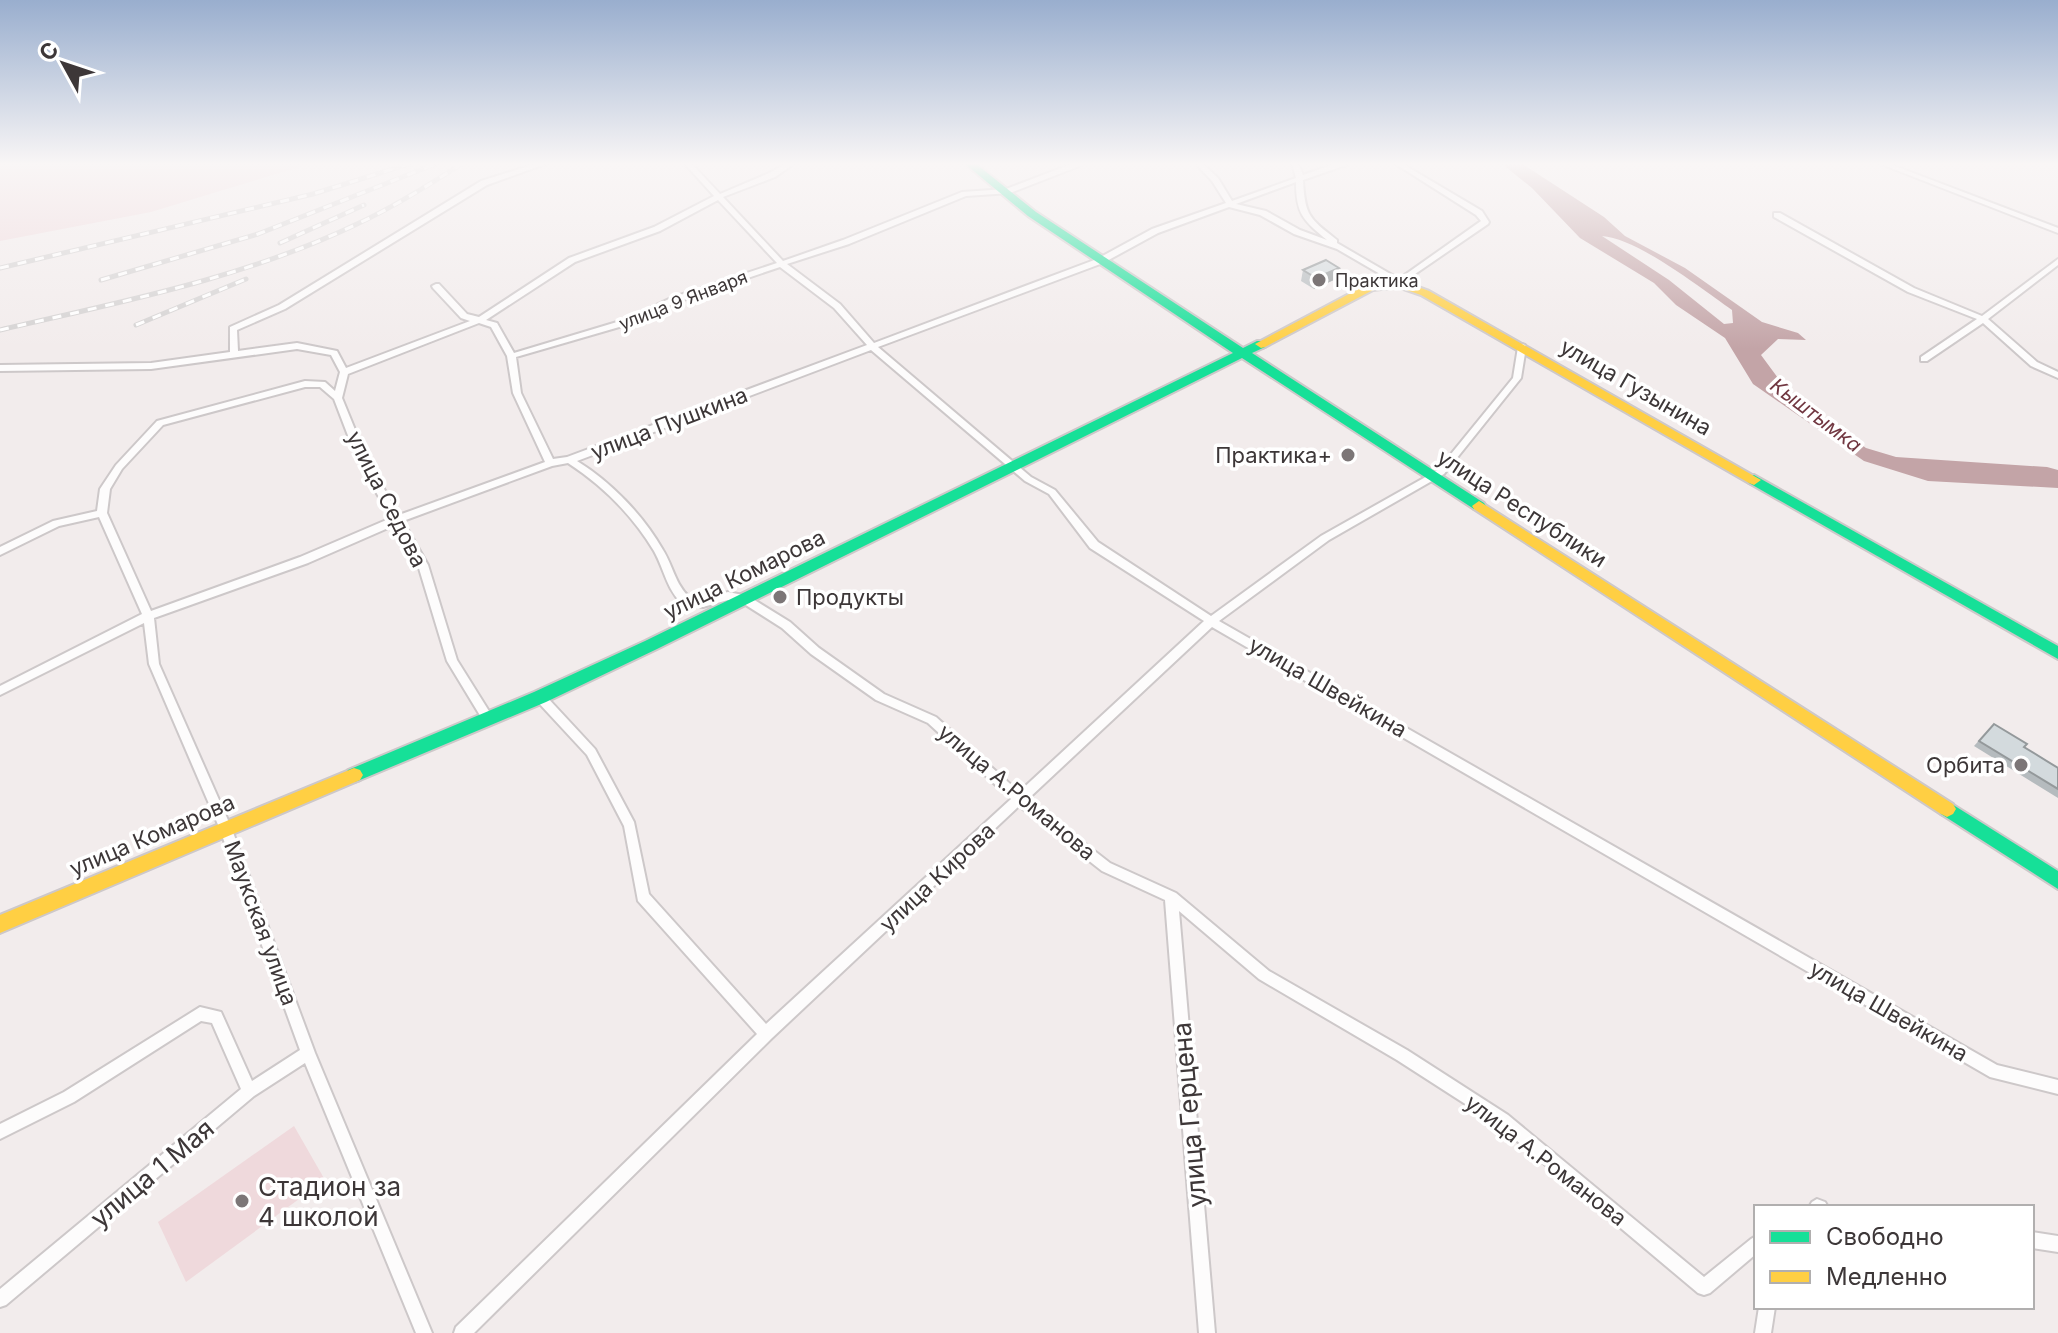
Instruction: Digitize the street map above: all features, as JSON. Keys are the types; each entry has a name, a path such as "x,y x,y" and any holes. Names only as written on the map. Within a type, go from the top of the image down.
{"street":[{"path":"234,354 233,329 282,307 415,225"},
{"path":"344,372 482,319 572,260 664,225"},
{"name":"улица Швейкина","path":"745,225 783,265 837,306 873,347 1028,479 1052,492 1094,545 1211,621 1995,1072 2058,1087"},
{"name":"улица 9 Января","path":"511,356 630,321 674,300 783,265 885,225"},
{"name":"улица Республики","path":"1048,225 2058,881"},
{"name":"улица Пушкина","path":"0,691 148,616 304,560 399,519 550,463 569,460 1100,261 1172,225"},
{"name":"улица Гузынина","path":"1285,225 1340,247 1399,283 1425,293 2058,653"},
{"path":"1314,225 1340,247"},
{"name":"улица Комарова","path":"0,924 540,697 1243,353 1370,287 1399,283 1480,225"},
{"path":"1795,225 1911,290 1983,319 2034,364 2058,375"},
{"path":"1924,359 1983,319 2058,261"},
{"path":"436,286 464,316 494,325 511,356 517,393 550,463"},
{"path":"0,368 151,366 297,346 334,353 344,372 338,398 322,384 305,384 160,423 119,467 105,489 102,513 56,523 0,551"},
{"name":"улица Кирова","path":"462,1333 766,1034 1211,621 1325,538 1434,477 1453,459 1517,378 1522,347"},
{"name":"улица Седова","path":"338,398 362,459 423,565 452,661 488,719"},
{"path":"569,460 615,497 659,551 670,583 687,602 703,603 728,596 744,599"},
{"name":"Маукская улица","path":"102,513 148,616 154,664 225,827 308,1053 424,1333"},
{"name":"улица А.Романова","path":"744,599 786,625 815,651 880,697 932,720 1020,800 1106,867 1171,897 1264,975 1402,1055 1503,1120 1704,1287 1754,1246"},
{"path":"540,697 591,752 630,826 643,897 766,1034"},
{"name":"улица Герцена","path":"1171,897 1207,1333"},
{"path":"0,1132 69,1097 200,1014 216,1017 249,1091"},
{"name":"улица 1 Мая","path":"0,1299 249,1091 308,1053"},
{"path":"2034,1240 2058,1244"},
{"path":"1763,1333 1767,1309"}],"shaded area":[{"path":"0,225 82,225 0,241"},
{"name":"Стадион за 4 школой","path":"294,1126 325,1180 186,1282 158,1222"}],"water":[{"name":"Кыштымка","path":"1568,225 1613,225 1625,236 1685,268 1762,322 1798,333 1806,340 1778,339 1761,355 1789,393 1866,448 1896,457 2047,467 2058,470 2058,488 1928,481 1864,461 1753,384 1725,338 1676,305 1654,283 1580,238","holes":["1602,236 1633,245 1732,310 1733,323 1724,324 1669,280"]}],"building":[{"path":"1326,260 1339,268 1316,278 1303,270"},
{"name":"Орбита","path":"1994,724 2058,768 2058,789 1979,741"}],"railway":[{"path":"0,268 181,225"},
{"path":"101,280 280,225"},
{"path":"280,243 319,225"},
{"path":"0,330 226,274 314,243 353,225"},
{"path":"136,325 246,279"}],"traffic: fast":[{"path":"1048,225 1479,506"},
{"path":"354,775 540,697 651,645 1261,344"},
{"path":"1754,480 2058,653"},
{"path":"1947,809 2058,881"}],"traffic: slow":[{"path":"1261,344 1370,287 1399,283 1425,293 1754,480"},
{"path":"1479,506 1947,809"},
{"path":"0,924 354,775"}],"place":[{"name":"Практика","path":"1319,280"},
{"name":"Практика+","path":"1348,455"},
{"name":"Продукты","path":"780,597"},
{"name":"Орбита","path":"2021,765"},
{"name":"Стадион за 4 школой","path":"242,1201"}]}
